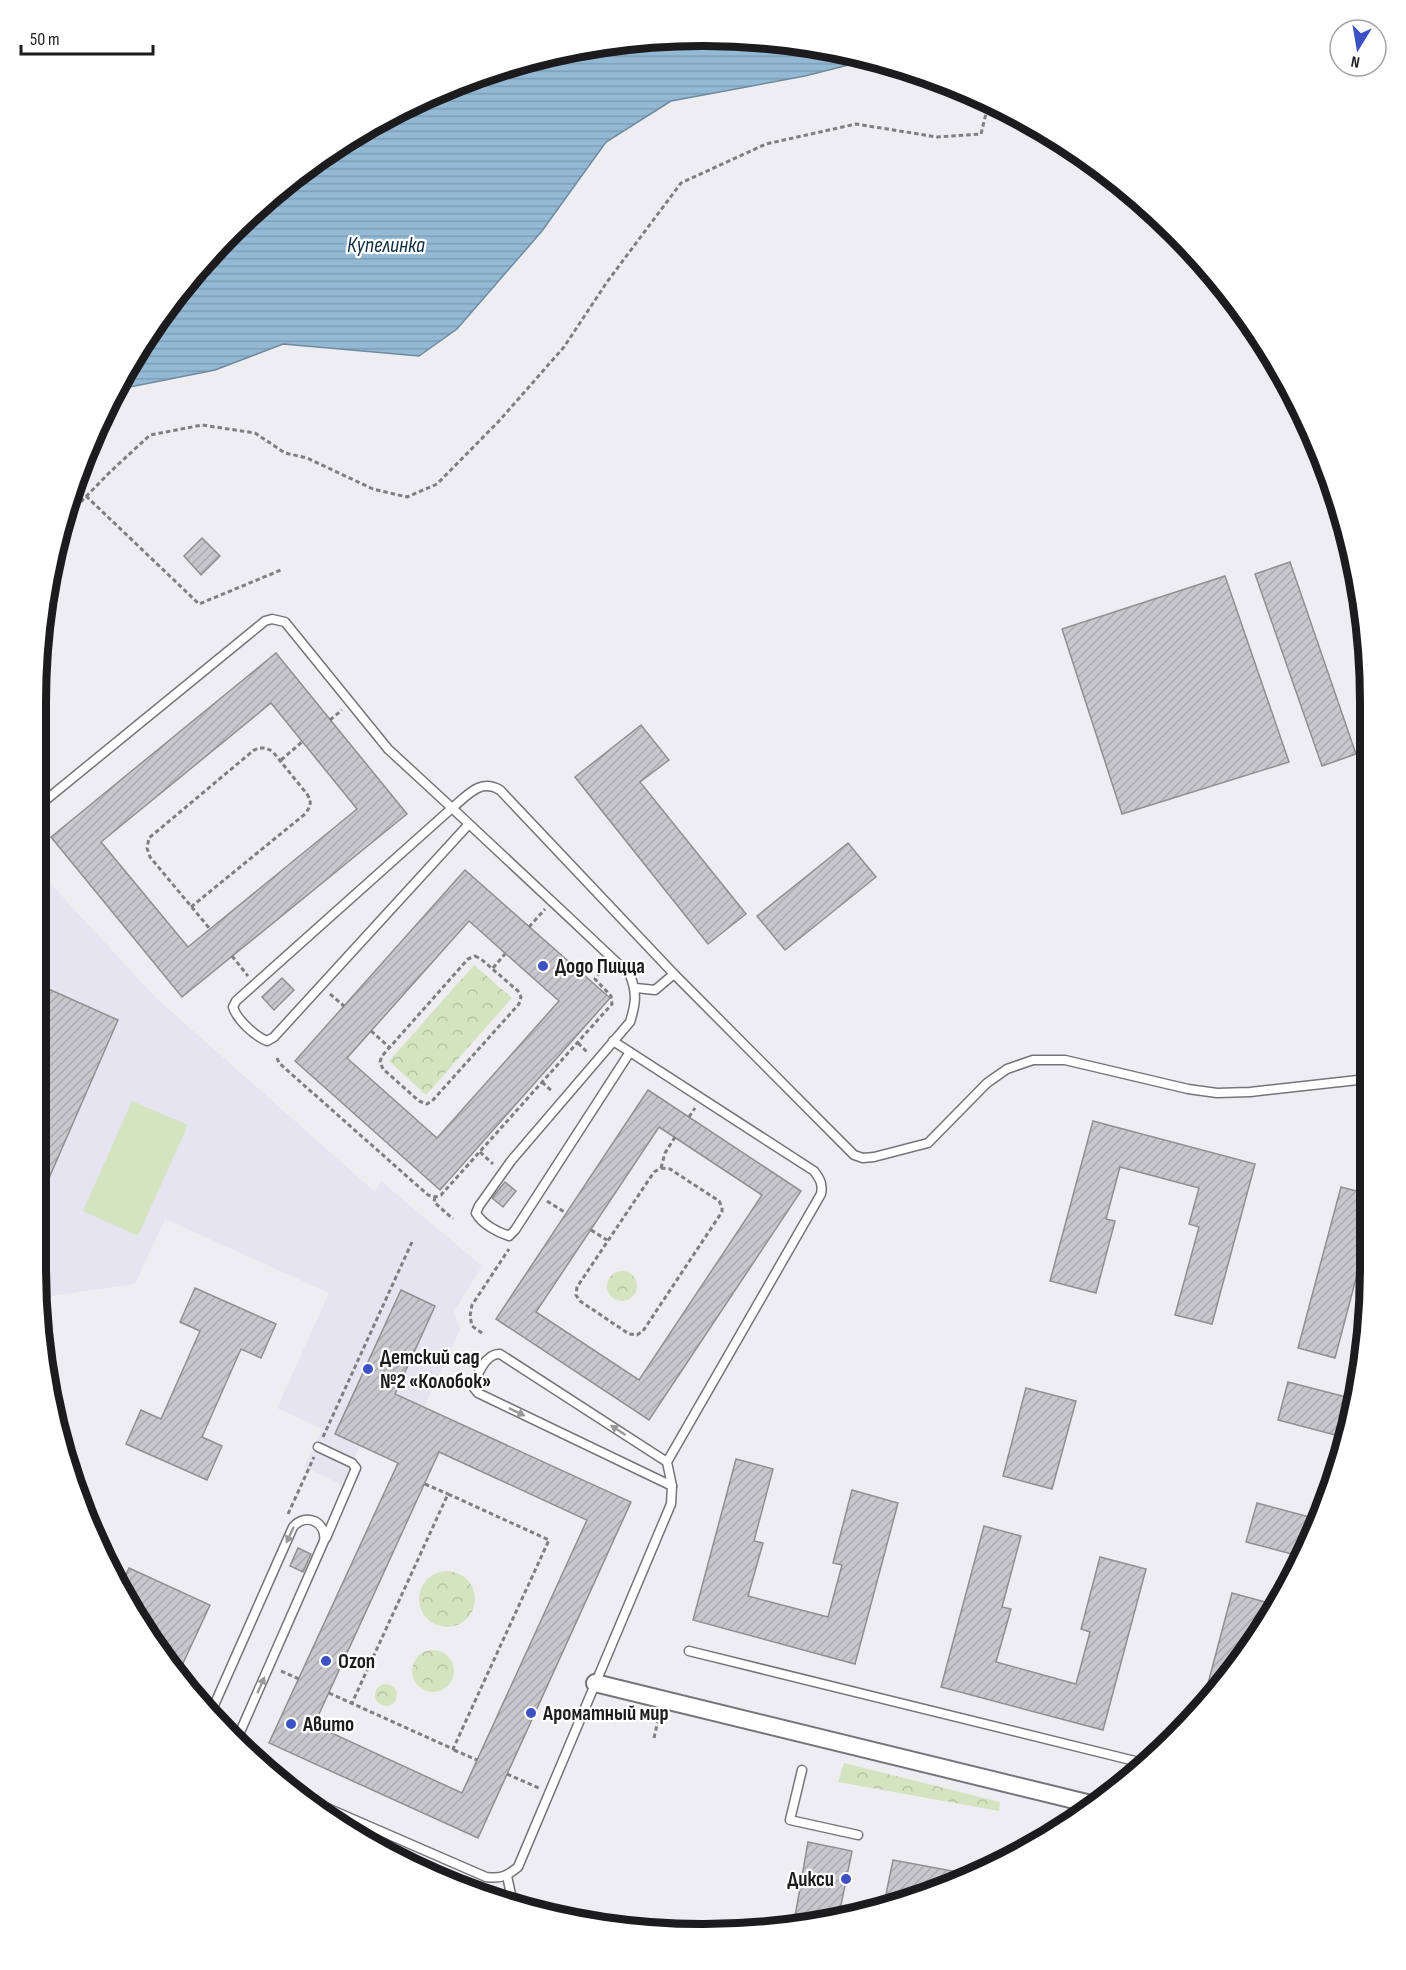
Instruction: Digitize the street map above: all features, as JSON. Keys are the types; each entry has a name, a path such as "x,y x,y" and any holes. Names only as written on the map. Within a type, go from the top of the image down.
{"street":[{"path":"595,1683 1083,1802"}],"lane":[{"path":"46,800 265,621 272,619 285,622 388,748 630,975 636,988 635,1006 630,1022 511,1161 479,1206 476,1213 480,1219 500,1233 509,1236 515,1230 630,1052"},
{"path":"470,824 274,1037 267,1041 259,1038 235,1013 233,1007 236,1001 452,808 475,788 483,785 493,786 500,790 674,974 854,1155 863,1158 874,1157 928,1143 987,1083 1006,1069 1033,1060 1065,1060 1188,1089 1217,1093 1250,1092 1360,1080"},
{"path":"636,988 655,990 674,974"},
{"path":"334,1810 486,1877 507,1876 518,1867 671,1504 672,1486 667,1462 817,1205 822,1186 820,1179 813,1171 613,1041"},
{"path":"667,1462 500,1354 489,1356 475,1382 474,1388 477,1393 672,1486"},
{"path":"240,1732 356,1468 352,1463 318,1447"},
{"path":"214,1705 298,1521 305,1519 315,1521 322,1526 326,1534 324,1541"},
{"path":"689,1651 1136,1761"},
{"path":"802,1770 790,1820 858,1834"},
{"path":"507,1876 511,1895"}],"path":[{"path":"77,506 150,435 202,425 255,433 285,453 307,458 373,489 407,497 437,484 514,404 564,347 607,282 681,183 766,144 856,124 937,137 981,134 987,111"},
{"path":"86,496 199,604 281,570"},
{"path":"280,760 303,742"},
{"path":"191,907 310,808 311,801 307,794 267,747 254,750 149,838 147,848 150,856 191,907 210,929"},
{"path":"530,927 552,901"},
{"path":"492,969 506,954"},
{"path":"232,956 255,984"},
{"path":"475,956 518,992 521,998 519,1004 427,1104 419,1101 383,1069 380,1062 389,1047 468,959 475,956"},
{"path":"277,1058 279,1063 428,1194 435,1197 441,1195 612,1004 611,996 595,979 604,965"},
{"path":"330,994 344,1006"},
{"path":"371,1031 389,1047"},
{"path":"577,1042 587,1052"},
{"path":"542,1082 553,1092"},
{"path":"661,1168 665,1153 675,1137"},
{"path":"480,1152 493,1164"},
{"path":"661,1168 670,1169 719,1201 722,1207 722,1212 643,1331 637,1335 629,1334 580,1301 576,1295 577,1287 608,1241 654,1172 661,1168"},
{"path":"538,1195 566,1213"},
{"path":"435,1197 434,1202 453,1219"},
{"path":"591,1230 608,1241"},
{"path":"482,1333 472,1326 470,1316 472,1305 511,1246 509,1236"},
{"path":"289,1537 279,1533 412,1242"},
{"path":"425,1484 549,1540 453,1749"},
{"path":"352,1703 448,1494"},
{"path":"276,1668 299,1679"},
{"path":"329,1693 477,1760"},
{"path":"654,1738 660,1712"},
{"path":"507,1774 549,1793"}],"shaded area":[{"path":"46,879 156,998 375,1192 381,1181 482,1266 454,1311 460,1330 398,1463 360,1446 342,1485 304,1467 322,1429 277,1408 329,1293 165,1219 135,1284 51,1296 48,1303"}],"green space":[{"path":"474,965 512,998 426,1095 389,1061"},
{"path":"132,1101 188,1125 138,1236 83,1211"},
{"path":"622,1271 628,1272 636,1280 636,1292 628,1300 622,1301 616,1300 608,1292 607,1286 608,1280 616,1272"},
{"path":"447,1571 458,1573 467,1579 473,1588 475,1599 473,1610 467,1619 458,1625 447,1627 436,1625 427,1619 421,1610 419,1599 421,1588 427,1579 436,1573"},
{"path":"433,1650 448,1656 454,1671 448,1686 433,1692 418,1686 412,1671 418,1656"},
{"path":"386,1684 394,1687 397,1695 394,1703 386,1706 378,1703 375,1695 378,1687"},
{"path":"844,1763 1000,1802 999,1811 838,1782"}],"water":[{"name":"Купелинка","path":"703,46 746,48 789,52 852,64 805,76 671,101 606,142 542,231 457,329 419,356 283,344 215,370 127,388 157,338 182,303 209,270 270,209 338,157 413,114 492,81 575,59 617,52"}],"building":[{"path":"202,538 220,556 201,575 184,556"},
{"path":"1290,562 1356,754 1322,766 1255,574"},
{"path":"1225,576 1289,762 1122,814 1062,629"},
{"path":"276,653 407,814 182,997 51,837","holes":["271,703 357,809 188,947 101,842"]},
{"path":"641,725 669,760 640,782 746,914 708,944 575,777"},
{"path":"848,843 876,877 785,950 757,916"},
{"path":"465,870 610,998 440,1190 295,1061","holes":["469,921 559,1001 437,1138 347,1058"]},
{"path":"282,978 294,990 274,1010 262,997"},
{"path":"46,988 118,1020 49,1178 46,1177"},
{"path":"648,1090 801,1191 649,1420 496,1319","holes":["659,1127 762,1195 639,1380 536,1312"]},
{"path":"1093,1121 1255,1164 1212,1324 1175,1315 1199,1227 1189,1224 1199,1188 1120,1167 1106,1219 1115,1221 1096,1293 1050,1281"},
{"path":"505,1182 516,1191 503,1207 492,1198"},
{"path":"1341,1187 1360,1192 1360,1263 1335,1358 1298,1348"},
{"path":"195,1288 276,1324 261,1358 241,1349 202,1437 222,1446 207,1480 126,1444 141,1410 161,1419 200,1331 180,1322"},
{"path":"401,1290 435,1306 395,1394 631,1502 478,1838 269,1743 398,1463 335,1434","holes":["439,1452 587,1520 462,1793 314,1725"]},
{"path":"1288,1382 1347,1397 1337,1435 1278,1420"},
{"path":"1026,1388 1076,1401 1052,1489 1003,1476"},
{"path":"736,1459 773,1469 754,1541 763,1543 748,1596 828,1617 842,1565 833,1563 852,1490 898,1503 855,1664 693,1620"},
{"path":"1257,1503 1310,1517 1293,1554 1246,1542"},
{"path":"984,1526 1021,1536 1002,1607 1011,1609 996,1662 1076,1684 1090,1632 1081,1629 1100,1557 1146,1569 1103,1730 941,1687"},
{"path":"298,1548 311,1554 303,1572 290,1566"},
{"path":"129,1568 210,1605 182,1666 157,1632 125,1577"},
{"path":"1232,1593 1267,1603 1249,1632 1207,1688"},
{"path":"808,1842 852,1851 840,1909 795,1917"},
{"path":"893,1860 958,1872 914,1889 885,1897"}],"place":[{"name":"Додо Пицца","path":"543,966"},
{"name":"Детский сад №2 «Колобок»","path":"368,1369"},
{"name":"Ozon","path":"326,1661"},
{"name":"Ароматный мир","path":"531,1713"},
{"name":"Авито","path":"291,1724"},
{"name":"Дикси","path":"846,1879"}]}
